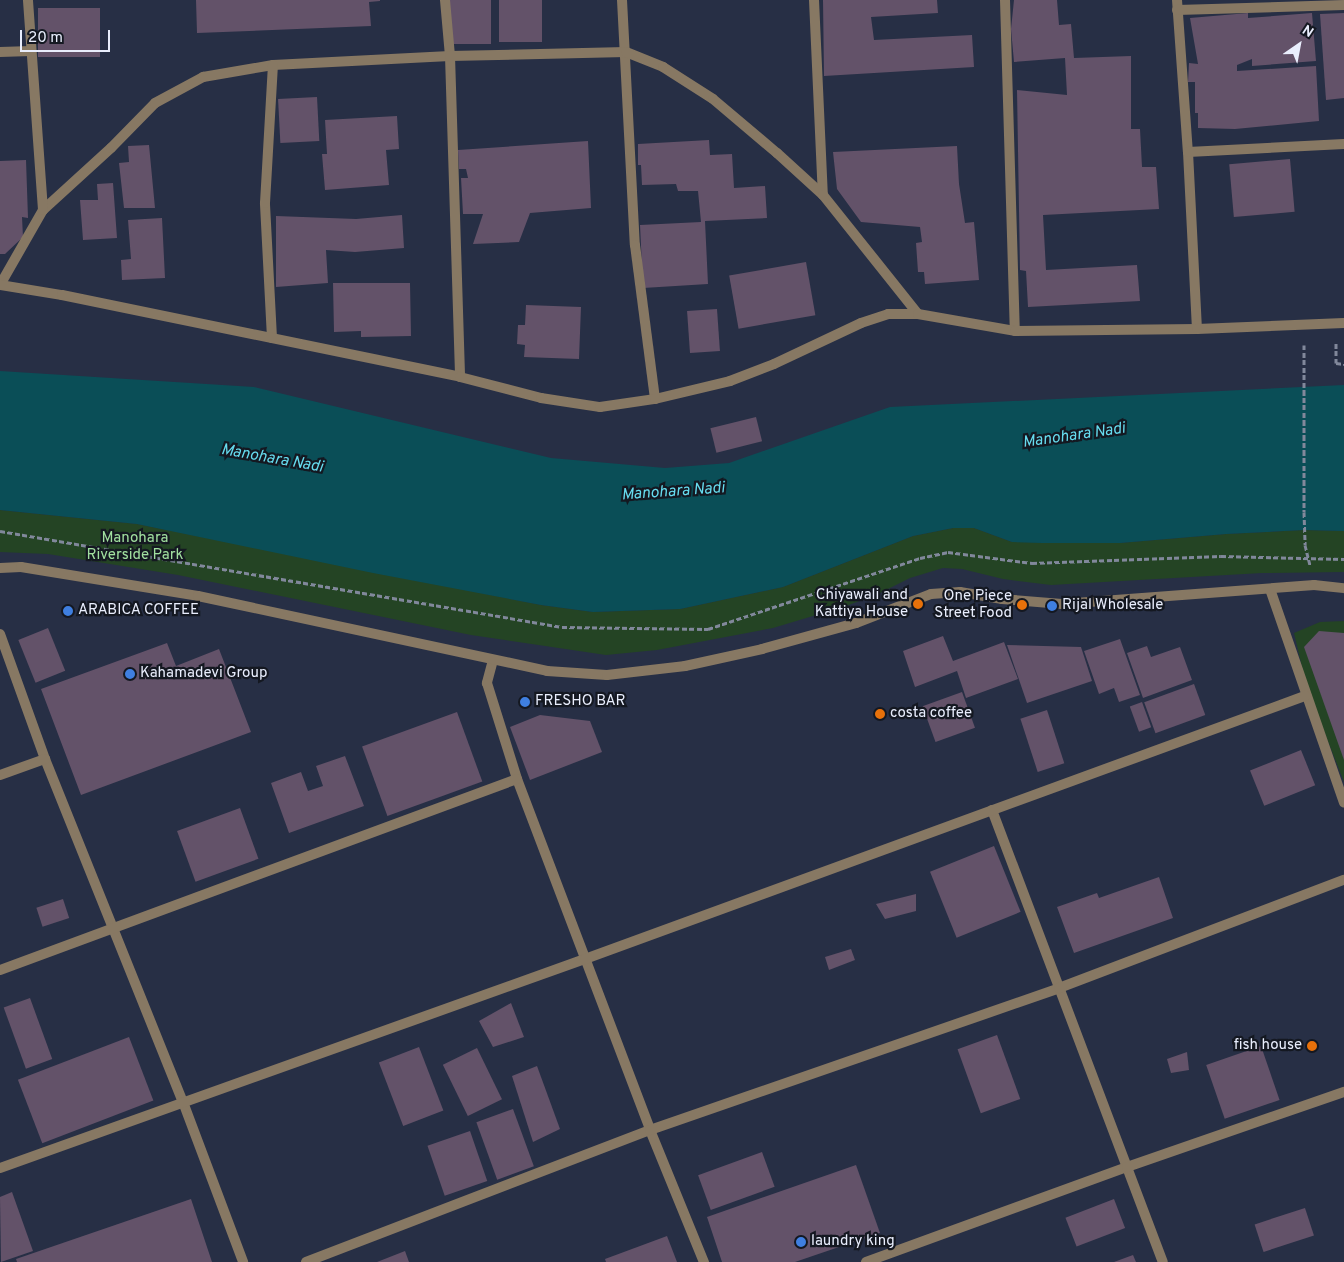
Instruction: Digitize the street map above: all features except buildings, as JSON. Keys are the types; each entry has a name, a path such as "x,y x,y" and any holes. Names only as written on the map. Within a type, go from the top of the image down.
{"street":[{"path":"28,0 43,210"},
{"path":"445,0 450,56 460,377"},
{"path":"622,0 636,245 655,399"},
{"path":"814,0 824,195"},
{"path":"1005,0 1015,331"},
{"path":"1197,330 1188,152 1177,5 1344,5"},
{"path":"0,52 31,51"},
{"path":"918,314 824,195 713,98 663,67 626,52 450,56 273,65 203,77 155,103 111,148 43,210 0,285 62,295 460,377 541,398 600,407 655,399 730,381 774,364 861,323 888,314 918,314 1015,331 1197,330 1344,323"},
{"path":"272,338 265,203 273,65"},
{"path":"1188,152 1344,144"},
{"path":"0,568 22,567 198,596 547,671 606,675 685,666 762,649 856,623 931,594 960,592 1002,600 1062,604 1314,585 1344,588"},
{"path":"1270,589 1344,803"},
{"path":"0,634 45,759 183,1102 243,1262"},
{"path":"493,660 486,683 517,779 650,1130 704,1262"},
{"path":"0,1168 585,959 1306,696"},
{"path":"0,775 45,759"},
{"path":"0,970 113,930 517,779"},
{"path":"992,810 1163,1262"},
{"path":"306,1262 650,1130 1059,988 1344,880"},
{"path":"866,1262 1127,1167 1344,1092"}],"path":[{"path":"1304,324 1306,544"},
{"path":"0,531 562,627 708,629 920,558 948,552 1032,563 1221,556 1344,559"}],"green space":[{"name":"Manohara Riverside Park","path":"0,510 137,524 541,605 593,612 680,609 783,587 913,536 953,528 974,528 1012,542 1120,543 1226,534 1304,530 1344,531 1344,572 1262,573 1051,585 1003,579 962,569 943,568 910,578 876,595 843,607 773,628 657,650 606,655 471,635 178,575 48,554 0,552"},
{"path":"1344,621 1344,782 1307,688 1294,633 1320,622"}],"water":[{"name":"Manohara Nadi","path":"0,371 254,387 551,458 665,468 729,463 890,407 1344,385 1344,531 1304,530 1226,534 1120,543 1042,543 1012,542 974,528 953,528 913,536 783,587 680,609 593,612 541,605 373,573 137,524 0,510"}],"place":[{"name":"Chiyawali and Kattiya House","path":"918,604"},
{"name":"One Piece Street Food","path":"1022,605"},
{"name":"Rijal Wholesale","path":"1052,606"},
{"name":"ARABICA COFFEE","path":"68,611"},
{"name":"Kahamadevi Group","path":"130,674"},
{"name":"FRESHO BAR","path":"525,702"},
{"name":"costa coffee","path":"880,714"},
{"name":"fish house","path":"1312,1046"},
{"name":"laundry king","path":"801,1242"}]}
